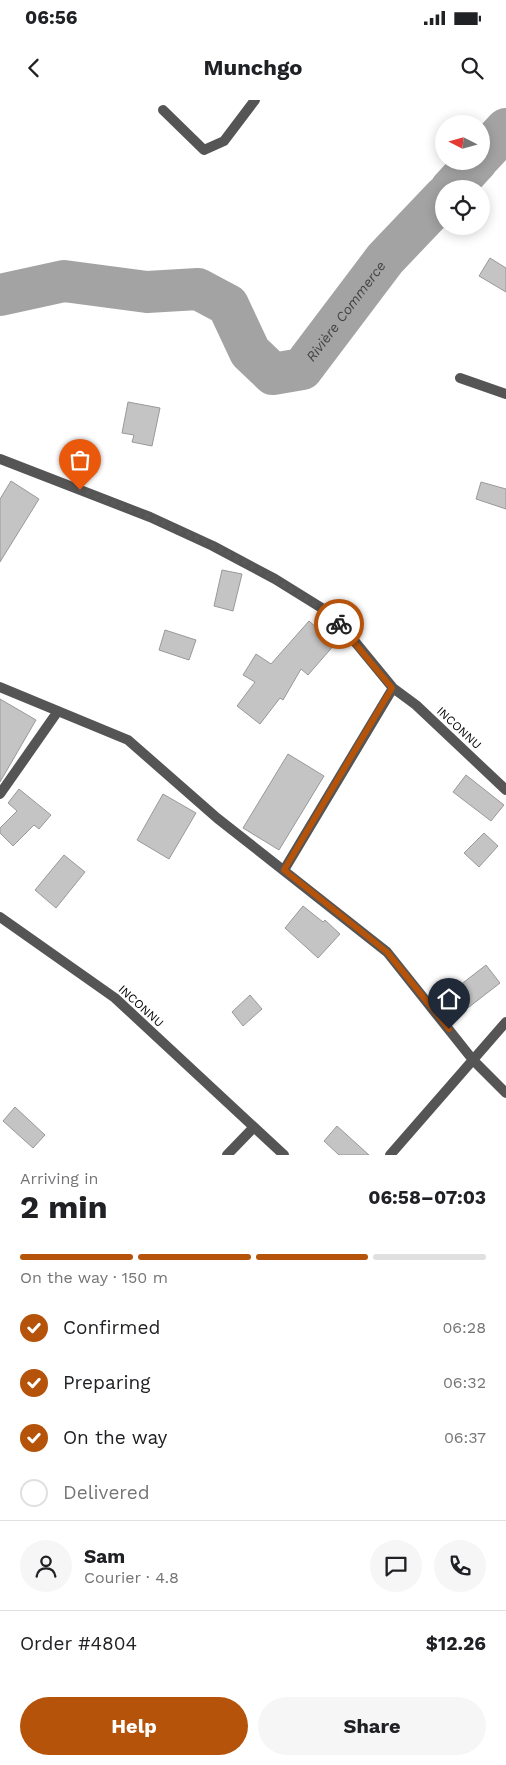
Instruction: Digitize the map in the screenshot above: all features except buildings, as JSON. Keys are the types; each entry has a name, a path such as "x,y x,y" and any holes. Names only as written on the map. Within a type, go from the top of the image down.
{"street":[{"path":"163,110 204,150 224,141 255,100"},
{"path":"460,378 506,394"},
{"name":"INCONNU","path":"0,459 150,517 213,546 275,579 333,616 392,688 416,705 506,790"},
{"path":"0,687 128,740 217,818 387,952 473,1060 506,1093"},
{"path":"284,870 392,688"},
{"path":"0,794 58,711"},
{"name":"INCONNU","path":"0,917 115,998 284,1155"},
{"path":"390,1155 506,1022"},
{"path":"227,1155 254,1127"}],"waterway":[{"name":"Rivière Commerce","path":"490,146 506,129"},
{"name":"Rivière Commerce","path":"459,180 469,170"},
{"name":"Rivière Commerce","path":"0,295 64,281 147,292 198,289 228,305 250,352 273,374 302,369 385,259 435,206"}],"way so far":[{"path":"80,490 150,517 213,546 275,579 333,616 339,624"}],"route":[{"path":"339,624 392,688 284,870 387,952 449,1029"}]}
